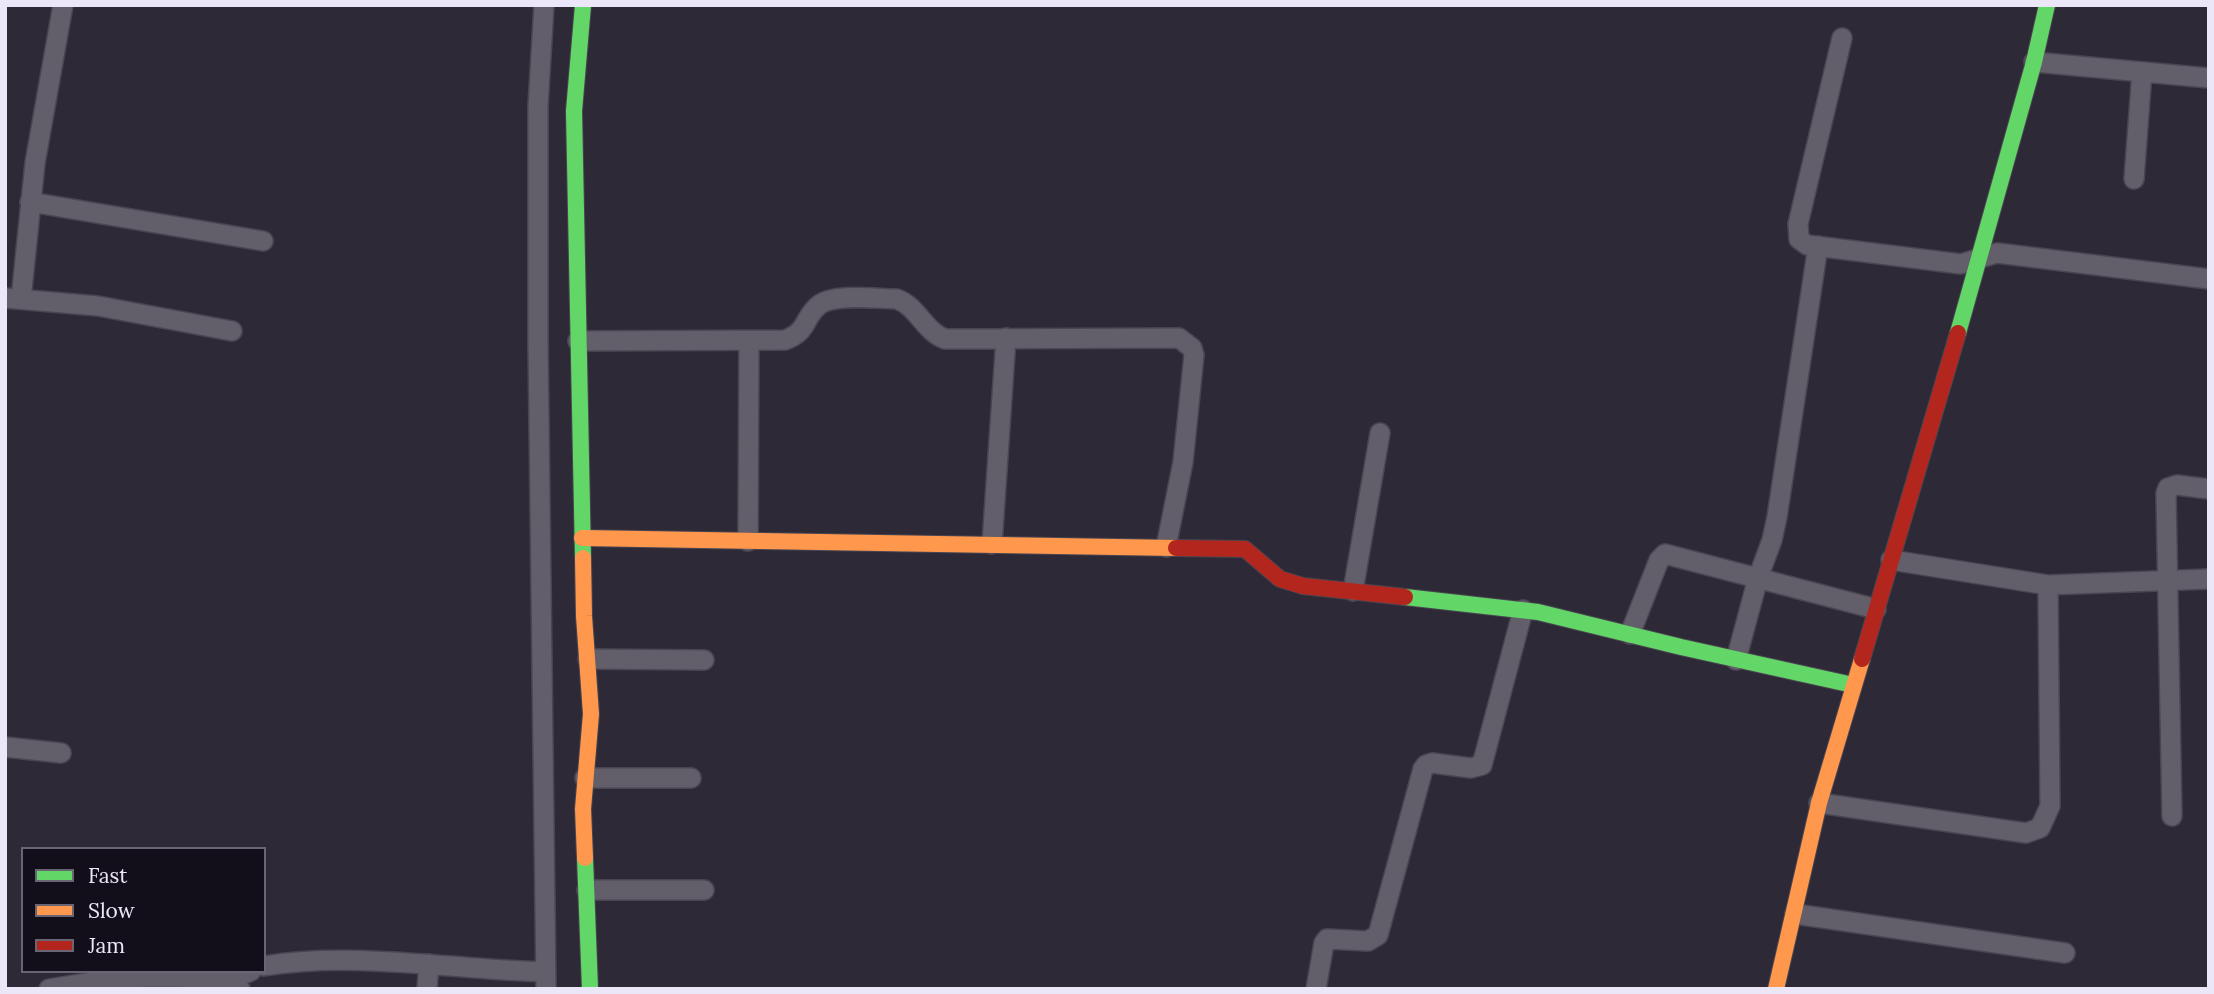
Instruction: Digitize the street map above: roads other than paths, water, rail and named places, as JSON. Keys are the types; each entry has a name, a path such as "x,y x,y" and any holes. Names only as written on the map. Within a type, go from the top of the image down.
{"street":[{"path":"63,5 13,298 98,306 232,331"},
{"path":"266,966 327,961 429,964 546,980 538,342 538,106 544,5"},
{"path":"583,5 574,111 584,616 591,714 583,809 590,989"},
{"path":"1776,989 1819,803 1944,384 2034,62 2047,5"},
{"path":"1842,38 1798,224 1800,239 1807,245 1954,263 1967,263 1997,253 2209,279"},
{"path":"2034,62 2209,78"},
{"path":"2134,179 2141,72"},
{"path":"30,202 263,241"},
{"path":"1736,660 1777,517 1818,246"},
{"path":"578,341 785,340 800,332 818,306 826,301 840,299 897,299 905,302 930,330 945,339 1178,338 1192,348 1186,438 1166,547"},
{"path":"992,544 1006,338"},
{"path":"748,541 749,340"},
{"path":"1353,591 1380,433"},
{"path":"2172,816 2168,488 2177,485 2209,489"},
{"path":"582,538 1245,549 1258,556 1267,569 1281,579 1303,586 1523,610 1853,685"},
{"path":"1630,634 1659,559 1665,554 1876,610"},
{"path":"1891,560 2048,585 2209,579"},
{"path":"1819,803 2026,833 2040,828 2050,806 2048,585"},
{"path":"1316,989 1327,939 1368,941 1378,935 1423,769 1432,763 1471,768 1482,765 1523,610"},
{"path":"588,659 704,660"},
{"path":"5,747 61,753"},
{"path":"585,778 691,778"},
{"path":"587,890 704,890"},
{"path":"1795,914 2065,953"},
{"path":"427,989 429,964"},
{"path":"49,989 112,984 150,976 235,984"}]}
